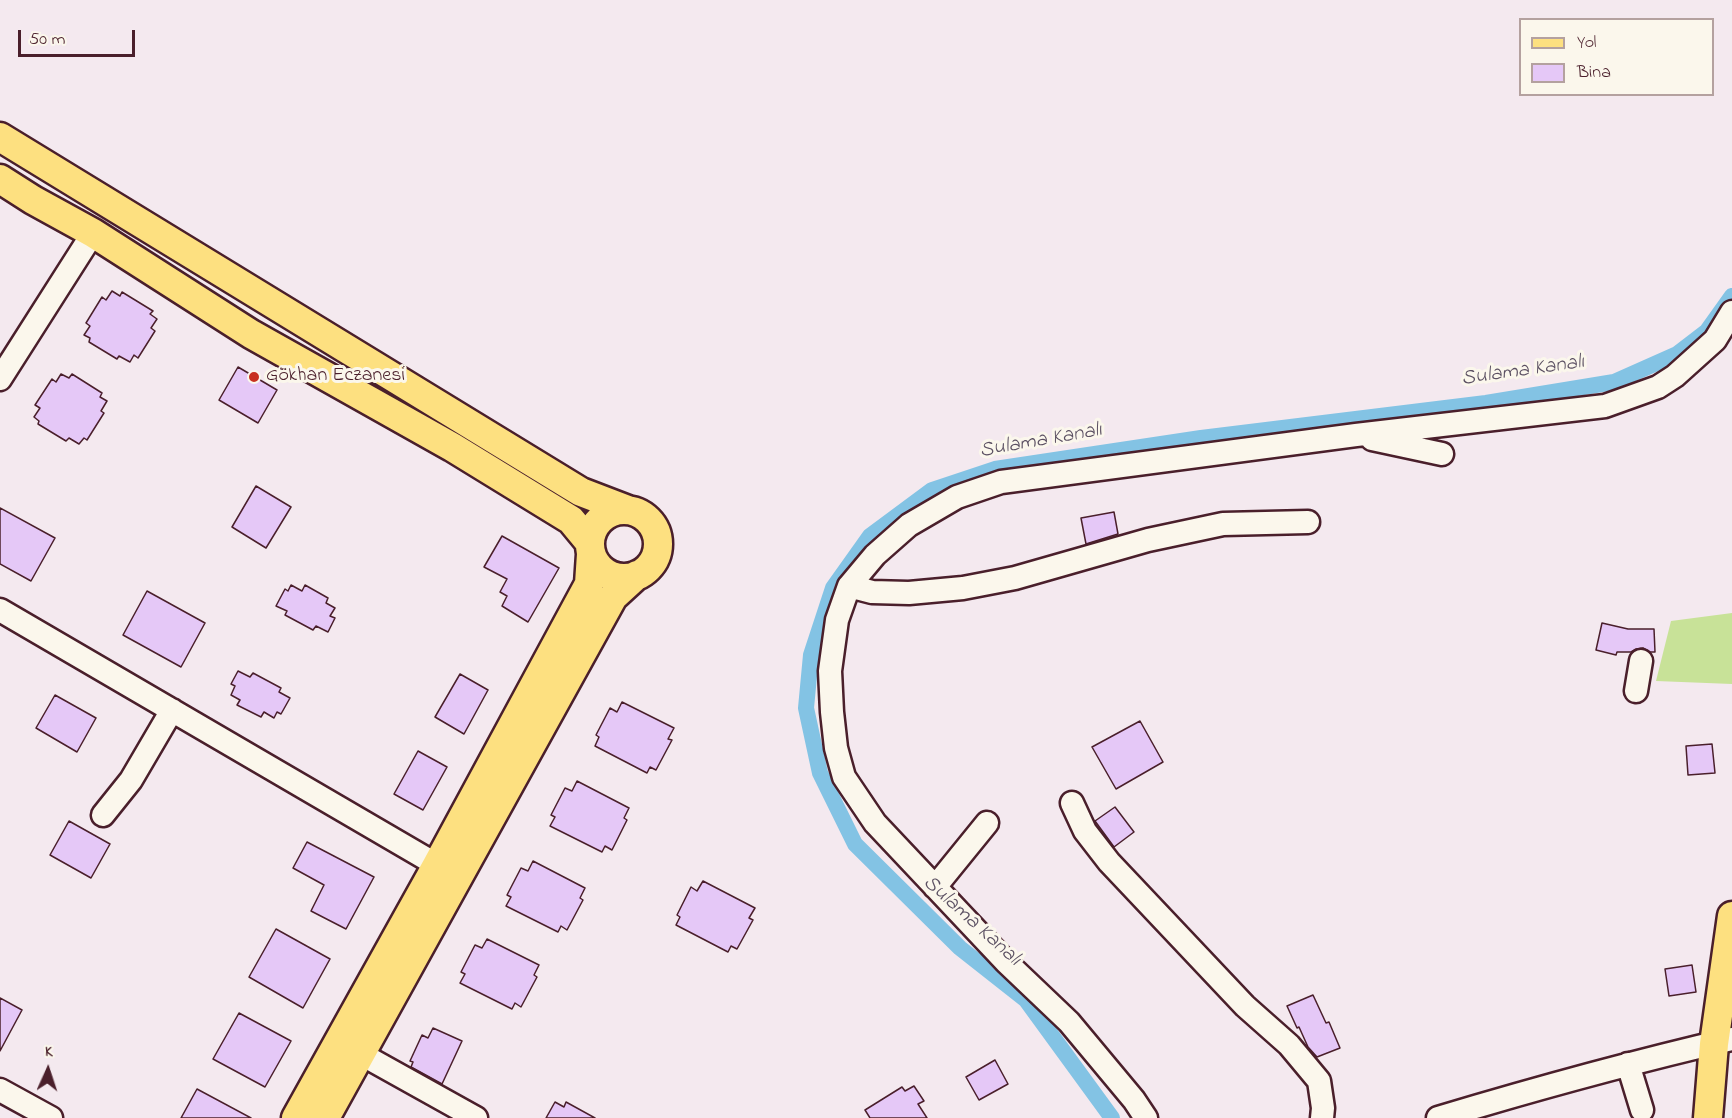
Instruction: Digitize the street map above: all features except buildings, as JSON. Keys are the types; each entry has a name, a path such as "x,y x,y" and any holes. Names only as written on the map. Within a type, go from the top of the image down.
{"main road":[{"path":"0,137 581,492 639,513 655,529 658,551 654,561 613,597 325,1118"},
{"path":"0,179 93,233 250,334 452,447 571,520 590,548 596,564 605,572 615,577 626,578 637,575"},
{"path":"296,1118 437,865 589,584 592,531 606,514 617,510 628,510"},
{"path":"1708,1118 1723,1041 1732,916"}],"street":[{"path":"0,379 93,233"},
{"path":"1146,1118 1134,1100 1069,1022 1006,962 874,823 844,777 838,758 830,671 837,620 849,586 875,555 909,525 957,497 1001,482 1356,435 1605,406 1658,387 1675,376 1714,340 1732,312"},
{"path":"1356,435 1442,454"},
{"path":"849,586 872,592 909,593 963,588 1015,578 1148,540 1223,524 1308,522"},
{"path":"0,610 437,865"},
{"path":"1636,691 1641,661"},
{"path":"103,815 131,780 172,710"},
{"path":"1072,803 1085,831 1109,862 1245,1006 1289,1045 1319,1081 1323,1108 1322,1118"},
{"path":"935,888 987,823"},
{"path":"1438,1118 1555,1083 1723,1041"},
{"path":"361,1054 476,1118"},
{"path":"1628,1064 1642,1110"},
{"path":"0,1090 51,1118"}],"green space":[{"path":"1732,613 1732,684 1656,681 1671,621"}],"waterway":[{"name":"Sulama Kanalı","path":"1112,1118 1026,1000 960,948 855,844 820,773 806,708 811,655 833,588 870,536 932,490 995,469 1201,438 1486,403 1614,382 1677,354 1707,331 1732,296"}],"place":[{"name":"Gökhan Eczanesi","path":"254,377"}]}
